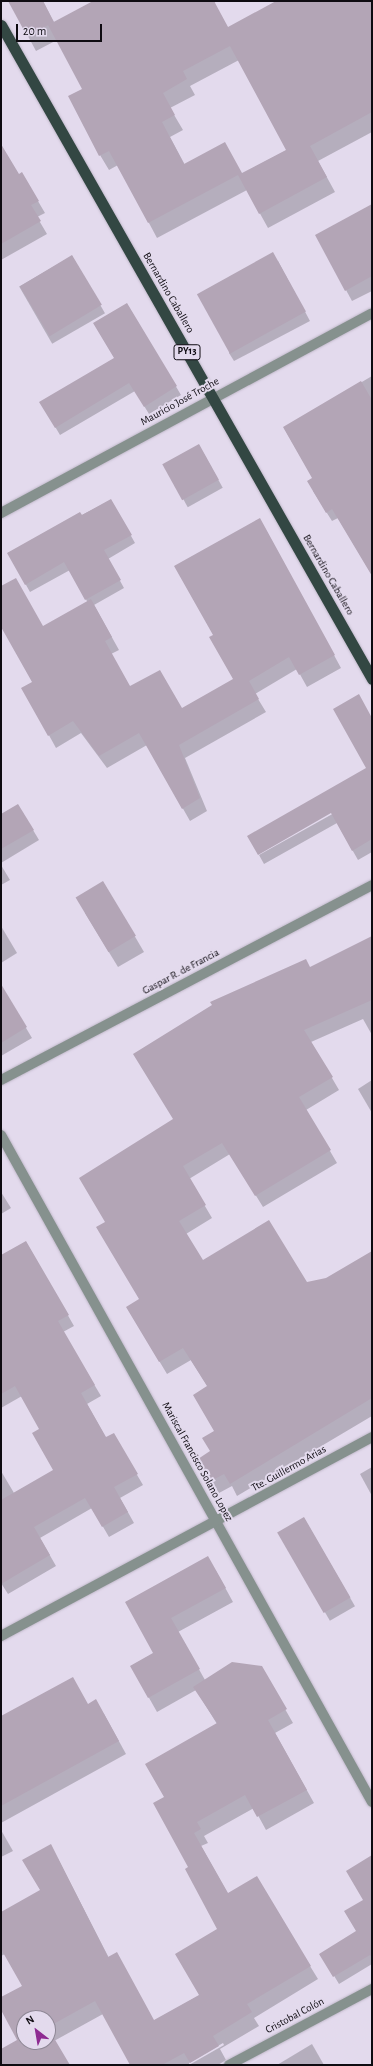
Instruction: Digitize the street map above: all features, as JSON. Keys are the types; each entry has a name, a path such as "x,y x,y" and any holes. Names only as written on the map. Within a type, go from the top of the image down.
{"highway":[{"name":"Bernardino Caballero","path":"1,25 372,679"}],"street":[{"name":"Mauricio José Troche","path":"1,514 212,397 372,313"},
{"name":"Gaspar R. de Francia","path":"1,1080 372,885"},
{"name":"Mariscal Francisco Solano Lopez","path":"1,1135 372,1802"},
{"name":"Tte. Guillermo Arias","path":"1,1636 217,1522 372,1437"},
{"name":"Cristobal Colón","path":"229,2065 372,1989"}],"building":[{"path":"8,1 43,1 54,22 27,36"},
{"path":"93,1 214,1 228,27 276,1 372,1 372,112 310,146 327,177 259,214 238,175 148,223 109,151 99,156 68,96 82,89 48,25","holes":["230,46 286,150 242,173 225,142 184,164 162,122 175,115 163,93 187,79 183,71"]},
{"path":"1,144 19,174 22,172 39,201 31,205 41,221 1,244"},
{"path":"372,204 372,276 345,291 315,235"},
{"path":"273,252 306,311 230,354 197,294"},
{"path":"72,255 102,305 50,336 20,286"},
{"path":"127,303 177,386 144,407 129,383 55,428 39,402 114,358 93,323"},
{"path":"361,381 372,400 372,576 332,509 326,513 307,481 312,478 283,427"},
{"path":"199,444 219,480 182,500 162,464"},
{"path":"111,499 132,535 104,550 121,580 85,600 64,562 25,585 7,553 80,512 82,515"},
{"path":"260,518 335,655 299,675 289,657 249,681 259,699 179,745 200,798 182,809 139,733 99,756 73,721 48,736 21,688 32,682 1,627 1,586 16,578 43,626 91,599 112,637 105,641 130,686 160,670 182,708 233,679 209,637 213,635 174,566"},
{"path":"359,694 372,718 372,839 352,851 331,813 258,855 247,836 366,768 333,709"},
{"path":"18,804 34,830 1,849 1,814"},
{"path":"103,881 136,936 109,952 76,897"},
{"path":"372,936 372,1000 304,1030 333,1077 299,1097 331,1150 255,1196 222,1143 183,1166 206,1205 179,1221 203,1260 269,1220 307,1282 326,1278 372,1251 372,1398 230,1484 224,1474 211,1481 198,1459 210,1451 202,1438 214,1431 193,1395 207,1386 183,1348 159,1362 126,1307 139,1299 96,1227 105,1222 79,1178 173,1119 133,1054 212,1005 210,1002 306,959 310,967"},
{"path":"1,984 27,1027 1,1043"},
{"path":"26,1241 69,1315 58,1321 95,1385 81,1393 106,1437 114,1433 138,1474 114,1487 128,1512 102,1527 85,1498 34,1527 50,1555 1,1584 1,1500 53,1470 32,1433 39,1429 15,1386 1,1394 1,1255"},
{"path":"304,1517 350,1598 324,1613 277,1532"},
{"path":"208,1556 226,1588 171,1618 200,1669 148,1698 130,1666 153,1653 125,1602"},
{"path":"232,1662 262,1666 287,1709 268,1720 307,1790 257,1817 245,1795 197,1822 201,1829 194,1833 228,1893 257,1876 311,1966 247,2004 252,2012 213,2036 219,2046 190,2063 184,2053 162,2065 130,2065 95,2001 56,2023 56,2010 16,2010 16,2038 1,2010 1,1997 22,1986 1,1949 1,1912 40,1890 22,1860 51,1844 108,1957 117,1952 154,2020 199,1995 175,1954 217,1929 185,1869 188,1867 153,1803 164,1797 145,1764 217,1723 193,1687"},
{"path":"73,1677 88,1704 96,1699 119,1741 1,1806 1,1716"},
{"path":"372,1855 372,1957 370,1955 333,1977 319,1954 356,1931 344,1911 363,1900 346,1871"},
{"path":"16,2041 16,2050 56,2050 56,2041 70,2065 1,2065 1,2049"}]}
